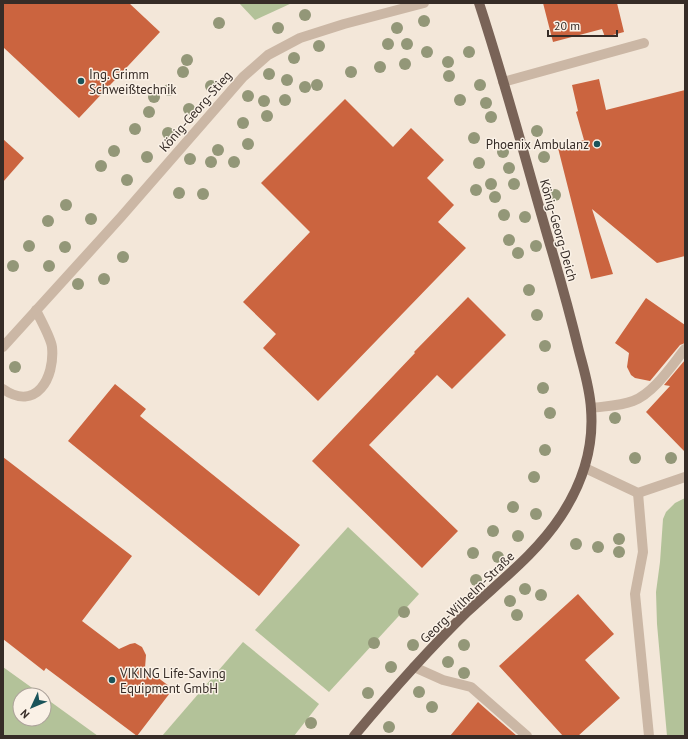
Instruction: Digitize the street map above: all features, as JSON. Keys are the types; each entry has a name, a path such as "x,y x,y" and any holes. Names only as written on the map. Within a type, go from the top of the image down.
{"main road":[{"name":"König-Georg-Deich","path":"479,3 570,313 587,384 591,408 591,436 585,468"},
{"name":"Georg-Wilhelm-Straße","path":"354,736 383,700 467,612 528,557 547,536 562,515 575,492 585,468"}],"street":[{"name":"König-Georg-Stieg","path":"3,347 121,217 242,77 268,55 305,36 424,3"},
{"path":"503,82 644,43"},
{"path":"3,389 16,396 30,396 43,387 48,380 52,361 52,345 36,310"},
{"path":"591,408 624,404 635,400 650,390 661,379 685,349"},
{"path":"585,468 638,493 685,477"},
{"path":"638,493 643,552 635,594 649,736"},
{"path":"414,667 443,680 471,687 527,736"}],"green space":[{"path":"239,3 292,3 255,20"},
{"path":"685,498 685,736 667,736 657,624 656,592 663,519 666,512 675,503"},
{"path":"348,527 419,594 329,692 255,630"},
{"path":"243,642 319,704 294,736 162,736"},
{"path":"3,667 31,687 12,687 12,727 52,727 52,703 98,736 3,736"}],"building":[{"path":"3,3 129,3 160,32 79,118 3,47"},
{"path":"543,3 617,3 624,32 605,37 602,29 553,42"},
{"path":"599,79 606,110 685,90 685,256 657,263 592,209 613,274 591,279 558,148 584,140 576,112 578,111 572,85"},
{"path":"345,99 393,147 411,128 444,160 427,178 454,205 438,222 466,248 318,401 263,348 276,334 243,302 310,232 261,183"},
{"path":"3,139 24,158 3,182"},
{"path":"468,297 506,335 452,389 437,375 369,445 458,531 422,568 312,461 415,353 414,352"},
{"path":"646,298 685,325 685,343 680,345 650,381 635,378 631,375 627,367 629,353 615,343"},
{"path":"685,360 685,452 646,412 670,386 664,385"},
{"path":"115,384 146,409 140,416 300,545 259,596 68,441"},
{"path":"3,457 132,556 82,621 119,649 135,643 142,647 146,655 145,668 173,689 137,736 46,668 44,671 3,639"},
{"path":"578,594 614,634 585,660 620,698 578,736 563,736 499,666"},
{"path":"478,702 487,710 517,736 450,736"}],"place":[{"name":"Ing. Grimm Schweißtechnik","path":"81,81"},
{"name":"Phoenix Ambulanz","path":"597,144"},
{"name":"VIKING Life-Saving Equipment GmbH","path":"112,680"}]}
